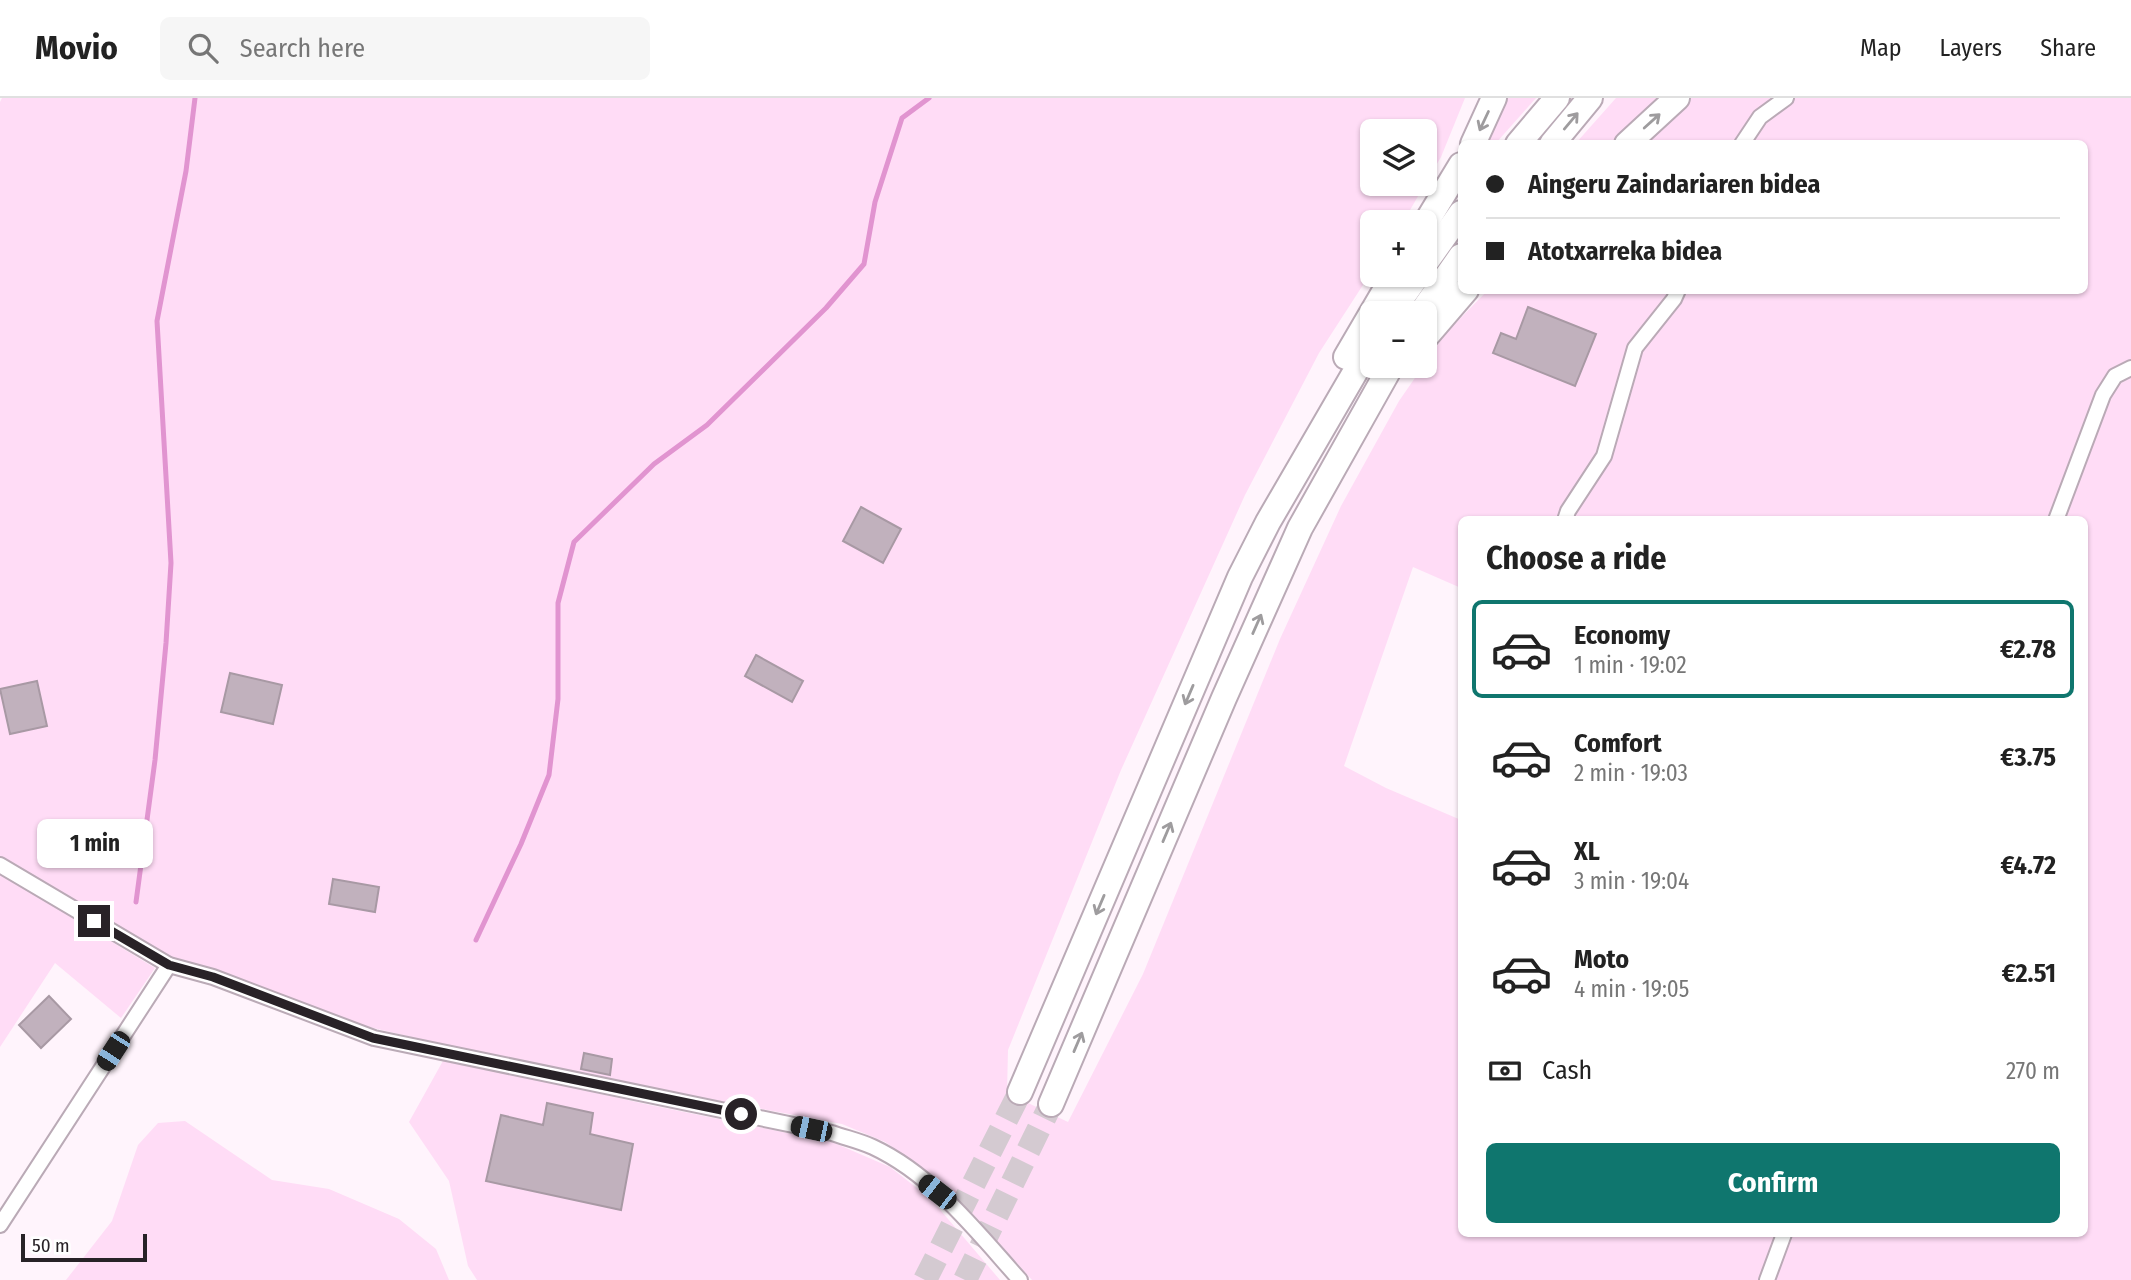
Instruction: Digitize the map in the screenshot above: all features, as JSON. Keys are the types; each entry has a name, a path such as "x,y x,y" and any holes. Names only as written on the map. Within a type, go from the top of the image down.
{"highway":[{"path":"1475,140 1493,98"},
{"path":"1521,140 1556,98"},
{"path":"1555,140 1590,98"},
{"path":"1631,140 1677,98"},
{"path":"1434,210 1458,170"},
{"path":"1437,247 1458,217"},
{"path":"1429,301 1458,260"},
{"path":"1268,522 1308,422 1387,287"},
{"path":"1437,324 1463,294"},
{"path":"1020,1093 1240,577 1268,522 1360,364"},
{"path":"1051,1104 1224,698 1300,528 1384,378"},
{"path":"1370,403 1392,378"}],"street":[{"path":"1745,140 1760,117 1787,98"},
{"path":"1566,516 1604,456 1635,348 1676,294"},
{"path":"2058,516 2103,395 2115,376 2131,368"},
{"path":"0,865 169,965 213,977 373,1038 832,1133 873,1147 903,1165 937,1192 1020,1280"},
{"path":"0,1225 169,965"},
{"path":"1767,1280 1783,1237"}],"shaded area":[{"path":"2,98 1465,98 1437,164 1437,119 1360,119 1360,196 1418,196 1410,210 1360,210 1362,287 1319,353 1245,495 1121,770 1008,1050 1007,1093 1068,1122 1143,974 1280,639 1341,506 1399,401 1415,378 1437,378 1437,346 1484,294 2088,294 2088,140 1579,140 1616,98 2131,98 2131,1280 1032,1280 949,1187 885,1142 842,1124 523,1064 336,1019 169,958 0,859"},
{"path":"1506,98 1536,98 1499,140 1490,140"},
{"path":"0,874 155,968 121,1018 55,963 0,1047"},
{"path":"444,1059 832,1142 890,1167 931,1199 1000,1280 477,1280 468,1266 449,1181 409,1122"},
{"path":"185,1121 272,1180 329,1189 399,1219 436,1249 449,1280 66,1280 112,1221 138,1145 158,1123"}],"building":[{"path":"1528,307 1596,334 1575,386 1493,353 1501,333 1516,339"},
{"path":"861,507 901,529 883,563 843,541"},
{"path":"756,655 803,681 792,702 745,676"},
{"path":"230,673 282,685 273,724 221,712"},
{"path":"37,681 47,726 10,734 0,689"},
{"path":"333,879 379,887 375,912 329,904"},
{"path":"49,996 71,1019 41,1048 19,1025"},
{"path":"584,1053 612,1059 610,1075 581,1069"},
{"path":"547,1103 593,1113 590,1134 633,1144 621,1210 486,1181 501,1115 543,1125"}],"waterway":[{"path":"136,902 155,760 171,563 157,321 186,171 195,98"},
{"path":"476,940 521,844 549,775 558,699 558,603 574,542 654,464 707,425 826,308 864,264 875,202 902,118 929,98"}],"tunnel":[{"path":"925,1280 1020,1092"},
{"path":"965,1280 1051,1104"}],"route":[{"path":"94,921 169,965 213,977 373,1038 741,1114"}]}
